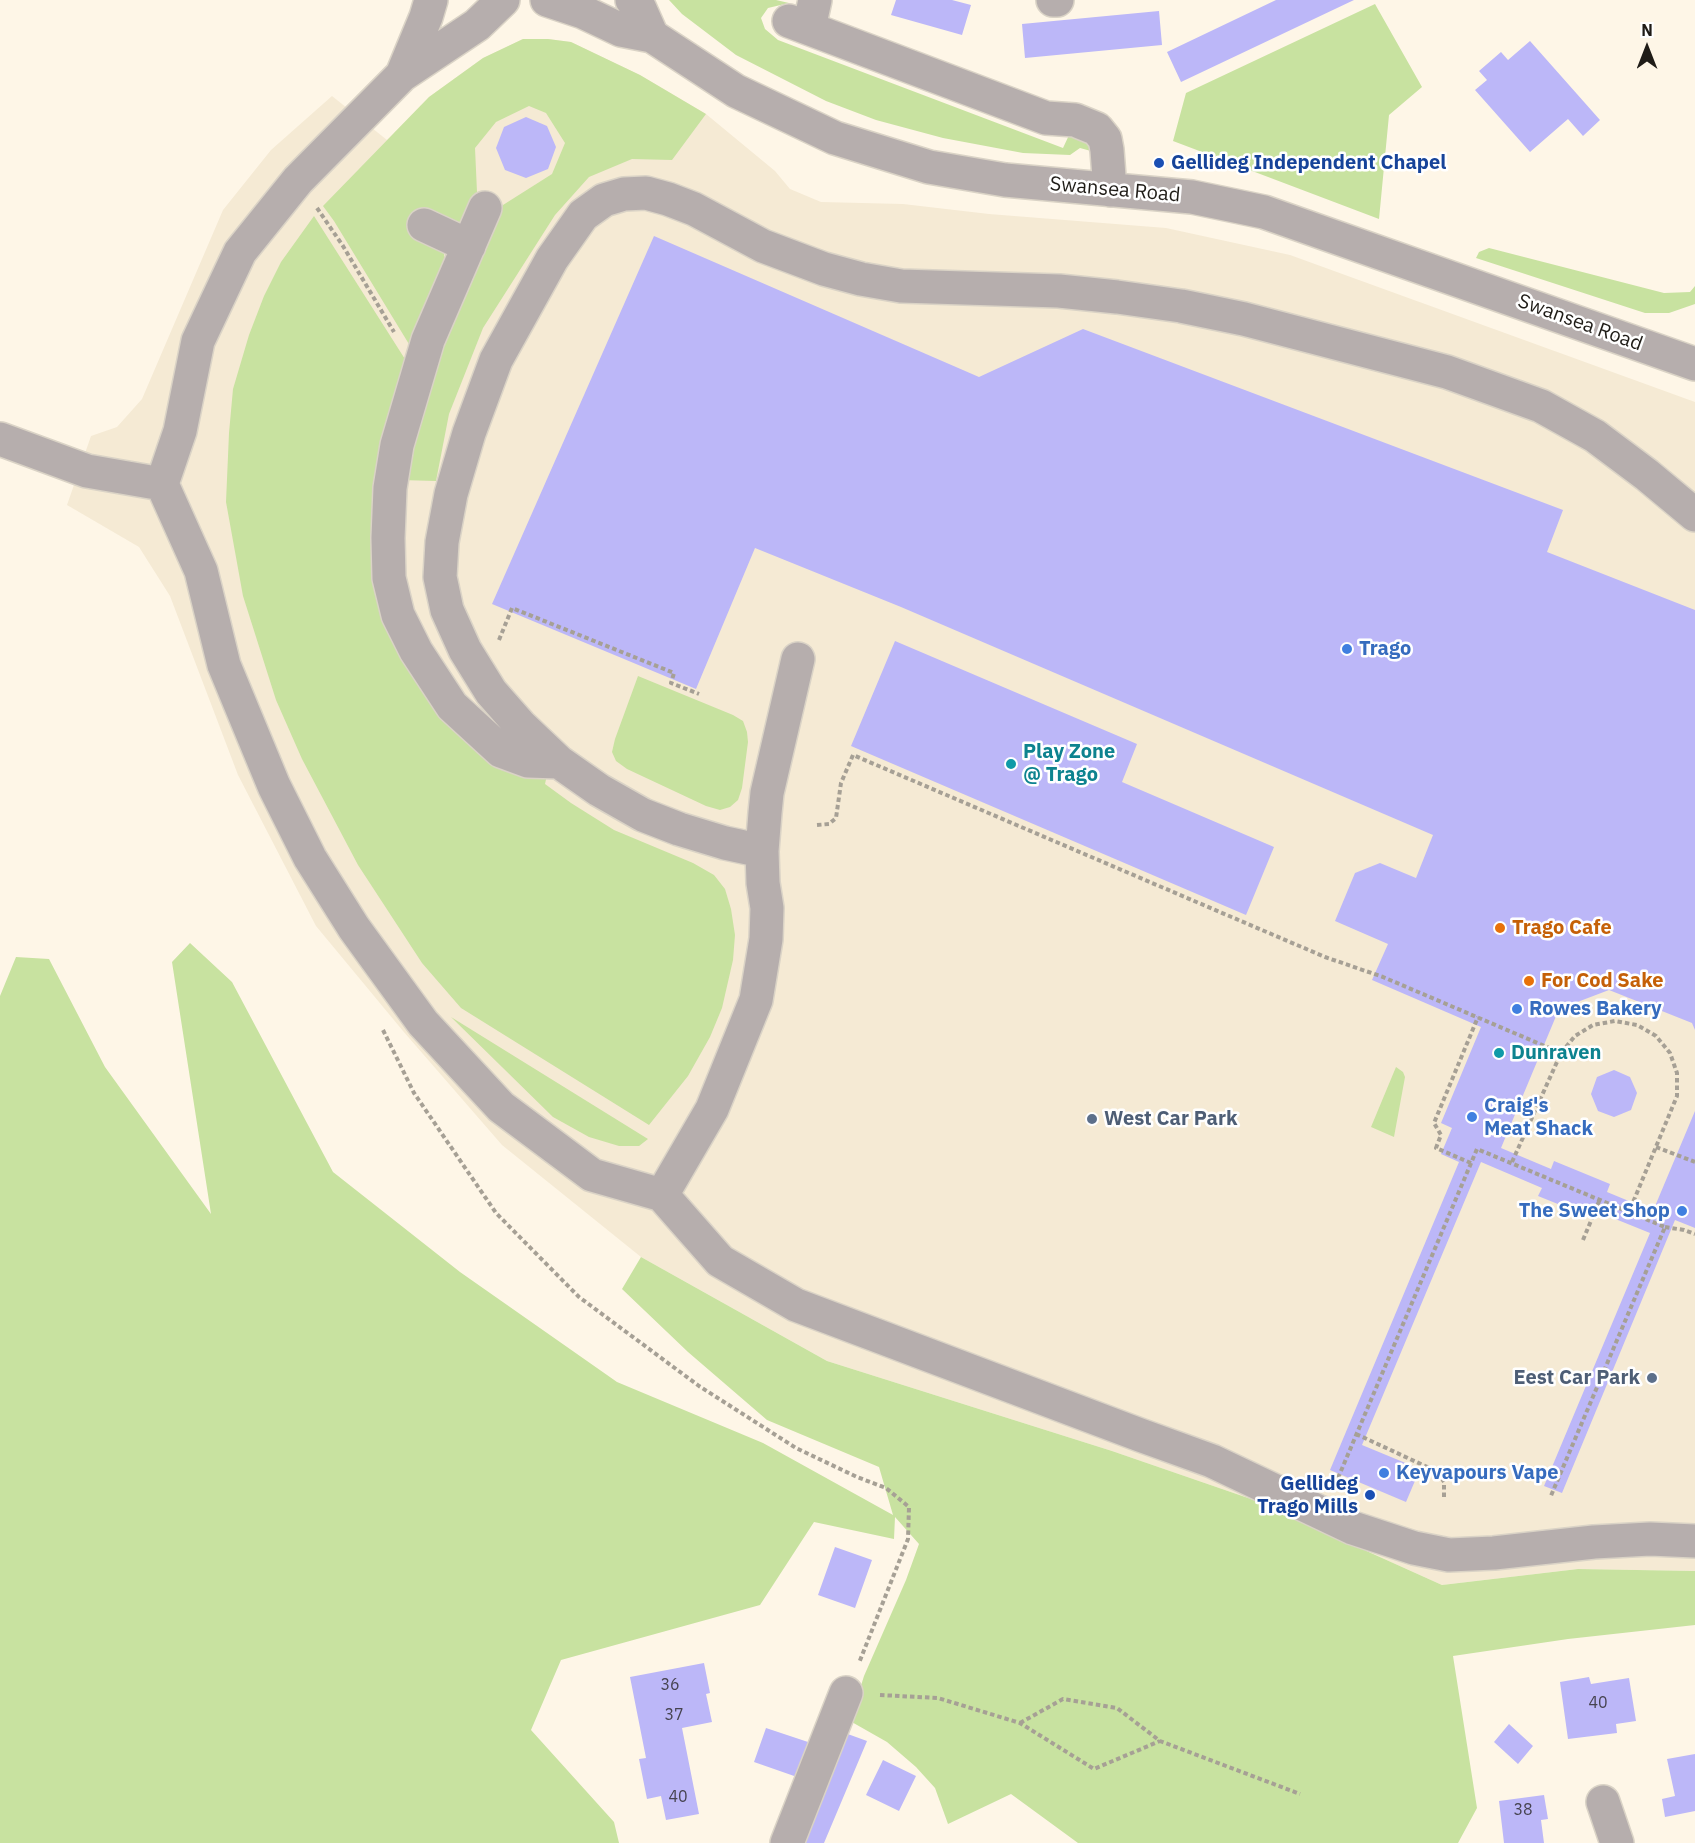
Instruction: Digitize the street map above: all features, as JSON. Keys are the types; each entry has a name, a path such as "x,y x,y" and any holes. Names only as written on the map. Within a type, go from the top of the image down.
{"street":[{"path":"402,75 431,0"},
{"path":"503,0 477,25 402,75 298,180 240,252 198,341 180,431 162,484 201,571 224,665 274,786 310,858 354,928 423,1023 501,1107 592,1175 662,1194 720,1261 796,1305 1212,1461 1353,1528 1414,1548 1449,1555 1494,1553 1594,1542 1650,1539 1695,1541"},
{"name":"Swansea Road","path":"547,0 583,12 621,30 652,36 736,92 835,138 929,167 1005,180 1192,197 1264,212 1695,364"},
{"path":"632,0 640,9 652,36"},
{"path":"804,16 1047,118 1075,120 1097,129 1105,139 1110,190"},
{"path":"762,851 688,832 643,814 599,790 559,762 520,725 491,692 465,650 447,610 440,577 442,542 451,494 469,433 496,360 552,259 583,215 604,200 624,194 646,193 668,199 694,209 773,250 824,269 861,279 901,286 1059,291 1181,306 1244,319 1447,372 1541,406 1595,436 1695,515"},
{"path":"485,208 428,340 397,445 390,488 387,538 389,578 398,615 416,651 452,706 501,751 528,760 559,762"},
{"path":"424,225 469,246"},
{"path":"0,439 87,471 162,484"},
{"path":"662,1194 712,1109 756,1000 766,939 767,908 763,883 762,851 767,793 798,659"},
{"path":"787,1843 846,1693"},
{"path":"1603,1802 1617,1843"}],"path":[{"path":"315,205 343,246 411,360 421,363"},
{"path":"495,650 512,608 674,673 671,683 699,694"},
{"path":"818,825 829,824 836,818 841,783 853,755 1325,957 1383,977 1561,1053"},
{"path":"1471,1163 1436,1148 1441,1135 1434,1123 1478,1017"},
{"path":"1512,1162 1561,1053 1575,1036 1593,1025 1615,1021 1637,1025 1656,1036 1670,1053 1677,1073 1677,1096 1629,1212"},
{"path":"378,1022 414,1093 496,1214 579,1297 709,1393 796,1448 886,1488 909,1507 908,1539 873,1631 846,1693 938,1698 1020,1723 1094,1769 1160,1741"},
{"path":"1656,1147 1695,1162"},
{"path":"1338,1478 1478,1149 1665,1227 1695,1234"},
{"path":"1583,1240 1600,1199"},
{"path":"1550,1498 1665,1227"},
{"path":"1356,1434 1437,1472 1444,1482 1444,1498"},
{"path":"1020,1723 1063,1699 1118,1708 1160,1741 1300,1794"}],"shaded area":[{"path":"523,39 571,42 640,75 706,114 775,171 790,189 821,202 903,204 989,214 1166,228 1290,255 1695,402 1695,1571 1578,1569 1442,1585 1251,1499 1112,1451 827,1361 641,1257 502,1145 316,926 238,775 170,596 139,547 67,505 91,436 117,427 142,399 223,210 271,150 332,96 387,140 429,97 483,58"}],"green space":[{"path":"669,0 776,0 789,3 768,8 761,18 765,29 778,40 1063,148 1070,133 1089,143 1091,151 1080,148 1070,155 1023,153 943,138 876,120 826,101 736,55 682,14"},
{"path":"1375,4 1422,87 1389,115 1379,219 1173,141 1186,93"},
{"path":"523,39 571,42 640,75 706,114 672,160 632,159 589,177 555,215 483,328 449,414 436,481 400,480 425,381 503,205 552,174 565,143 546,113 529,106 496,122 475,148 477,192 466,216 437,244 444,254 446,269 415,354 323,206 429,97 483,58"},
{"path":"314,216 410,367 395,639 547,775 545,784 614,830 693,863 714,875 725,889 735,935 733,960 722,1008 710,1037 688,1076 649,1125 461,1008 422,963 358,865 302,759 276,700 243,596 226,502 229,433 233,389 249,335 264,296 281,262"},
{"path":"1489,248 1664,293 1690,292 1695,286 1695,304 1669,313 1645,313 1476,258 1479,252"},
{"path":"638,676 743,721 748,742 742,788 738,800 730,807 720,810 706,806 627,769 616,761 612,752 615,739"},
{"path":"190,943 232,982 333,1172 460,1272 617,1382 763,1443 893,1515 879,1467 767,1420 688,1352 622,1289 641,1257 827,1361 1112,1451 1251,1499 1442,1585 1578,1569 1695,1571 1695,1625 1568,1639 1453,1656 1477,1808 1458,1843 1078,1843 1011,1794 948,1824 935,1788 916,1767 887,1742 850,1721 864,1676 906,1580 919,1544 895,1517 894,1539 814,1522 760,1605 561,1660 531,1730 614,1822 619,1843 0,1843 0,996 16,957 49,959 105,1067 211,1214 172,962"},
{"path":"451,1017 648,1139 639,1146 619,1146 589,1137 553,1117"},
{"path":"1396,1067 1403,1072 1405,1077 1394,1137 1371,1127"}],"building":[{"path":"896,0 952,0 971,5 962,35 891,15"},
{"path":"1276,0 1354,0 1181,82 1167,52"},
{"path":"1159,11 1162,45 1025,58 1022,24"},
{"path":"1530,41 1600,120 1583,136 1568,119 1530,152 1475,90 1487,80 1479,71 1501,52 1508,60"},
{"path":"526,117 547,126 556,147 548,169 526,178 505,170 496,148 504,127"},
{"name":"Trago","path":"654,236 979,377 1083,329 1563,510 1547,552 1695,610 1695,1030 1692,1023 1609,990 1559,1009 1501,1148 1551,1169 1554,1161 1610,1184 1607,1192 1653,1211 1695,1111 1695,1228 1675,1220 1562,1493 1544,1486 1650,1233 1598,1212 1595,1219 1538,1196 1542,1188 1481,1162 1362,1445 1420,1469 1406,1502 1330,1470 1459,1162 1441,1154 1452,1128 1441,1123 1481,1027 1372,980 1388,944 1335,921 1355,873 1380,863 1416,878 1433,835 901,607 755,548 696,689 492,604"},
{"name":"Play Zone @ Trago","path":"895,641 1137,744 1122,782 1274,847 1246,915 851,746"},
{"path":"1614,1070 1630,1077 1637,1093 1631,1110 1614,1117 1598,1111 1591,1094 1597,1077"},
{"path":"835,1547 872,1560 855,1608 818,1595"},
{"path":"704,1663 710,1693 706,1694 712,1722 682,1728 699,1814 666,1820 661,1796 647,1799 639,1759 646,1758 630,1677"},
{"path":"1589,1677 1591,1684 1629,1678 1636,1721 1616,1724 1617,1733 1568,1739 1560,1682"},
{"path":"1509,1724 1533,1746 1518,1764 1494,1742"},
{"path":"766,1728 808,1742 797,1777 754,1762"},
{"path":"845,1733 867,1741 824,1843 799,1843"},
{"path":"1695,1754 1695,1811 1665,1817 1662,1799 1675,1796 1667,1759"},
{"path":"883,1760 916,1776 899,1811 866,1795"},
{"path":"1544,1795 1548,1819 1541,1820 1544,1843 1504,1843 1499,1801"}],"place":[{"name":"Gellideg Independent Chapel","path":"1159,163"},
{"name":"Trago","path":"1347,649"},
{"name":"Play Zone @ Trago","path":"1011,764"},
{"name":"Trago Cafe","path":"1500,928"},
{"name":"For Cod Sake","path":"1529,981"},
{"name":"Rowes Bakery","path":"1517,1009"},
{"name":"Dunraven","path":"1499,1053"},
{"name":"Craig's Meat Shack","path":"1472,1117"},
{"name":"West Car Park","path":"1092,1119"},
{"name":"The Sweet Shop","path":"1682,1211"},
{"name":"Eest Car Park","path":"1652,1378"},
{"name":"Keyvapours Vape","path":"1384,1473"},
{"name":"Gellideg Trago Mills","path":"1370,1495"}]}
